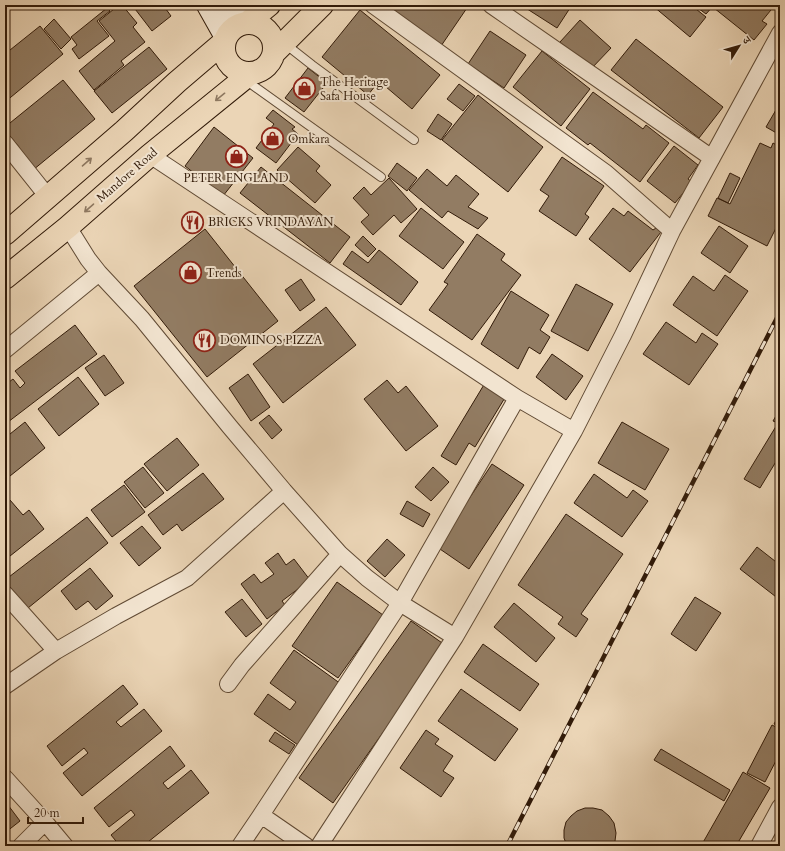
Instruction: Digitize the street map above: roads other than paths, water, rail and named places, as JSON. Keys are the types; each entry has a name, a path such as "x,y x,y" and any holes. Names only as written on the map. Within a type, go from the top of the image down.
{"highway":[{"path":"245,23 269,5"},
{"path":"279,48 274,46 270,33 266,28 253,23 245,23 238,25 229,32 226,39 224,52 230,64 239,71 245,73 247,76 257,72 268,64 279,48 322,5"},
{"path":"5,234 124,131 176,82 226,39"},
{"name":"Mandore Road","path":"5,278 68,227 150,155 247,76"}],"main road":[{"path":"208,5 226,39"},
{"path":"231,5 245,23"}],"street":[{"path":"373,5 606,174 672,231"},
{"path":"491,5 712,158"},
{"path":"319,846 455,637 574,432 623,335 672,231 780,33"},
{"path":"5,144 48,197"},
{"path":"150,155 517,398 574,432"},
{"path":"68,227 88,259 99,273 142,319 230,427 340,554 367,578 400,603 455,637"},
{"path":"5,350 99,273"},
{"path":"240,846 400,603 517,398"},
{"path":"5,686 56,651 116,616 187,578 284,491"},
{"path":"228,684 242,665 340,554"},
{"path":"5,594 56,651"},
{"path":"5,778 65,846"},
{"path":"758,846 780,807"},
{"path":"261,816 306,846"},
{"path":"21,846 45,822"}],"lane":[{"path":"279,48 312,65 414,140"},
{"path":"247,76 381,177"}],"railway":[{"path":"507,846 780,312"}],"place":[{"name":"The Heritage Safa House","path":"305,89"},
{"name":"Omkara","path":"273,139"},
{"name":"PETER ENGLAND","path":"236,157"},
{"name":"BRICKS VRINDAYAN","path":"193,222"},
{"name":"Trends","path":"191,273"},
{"name":"DOMINOS PIZZA","path":"205,340"}]}
